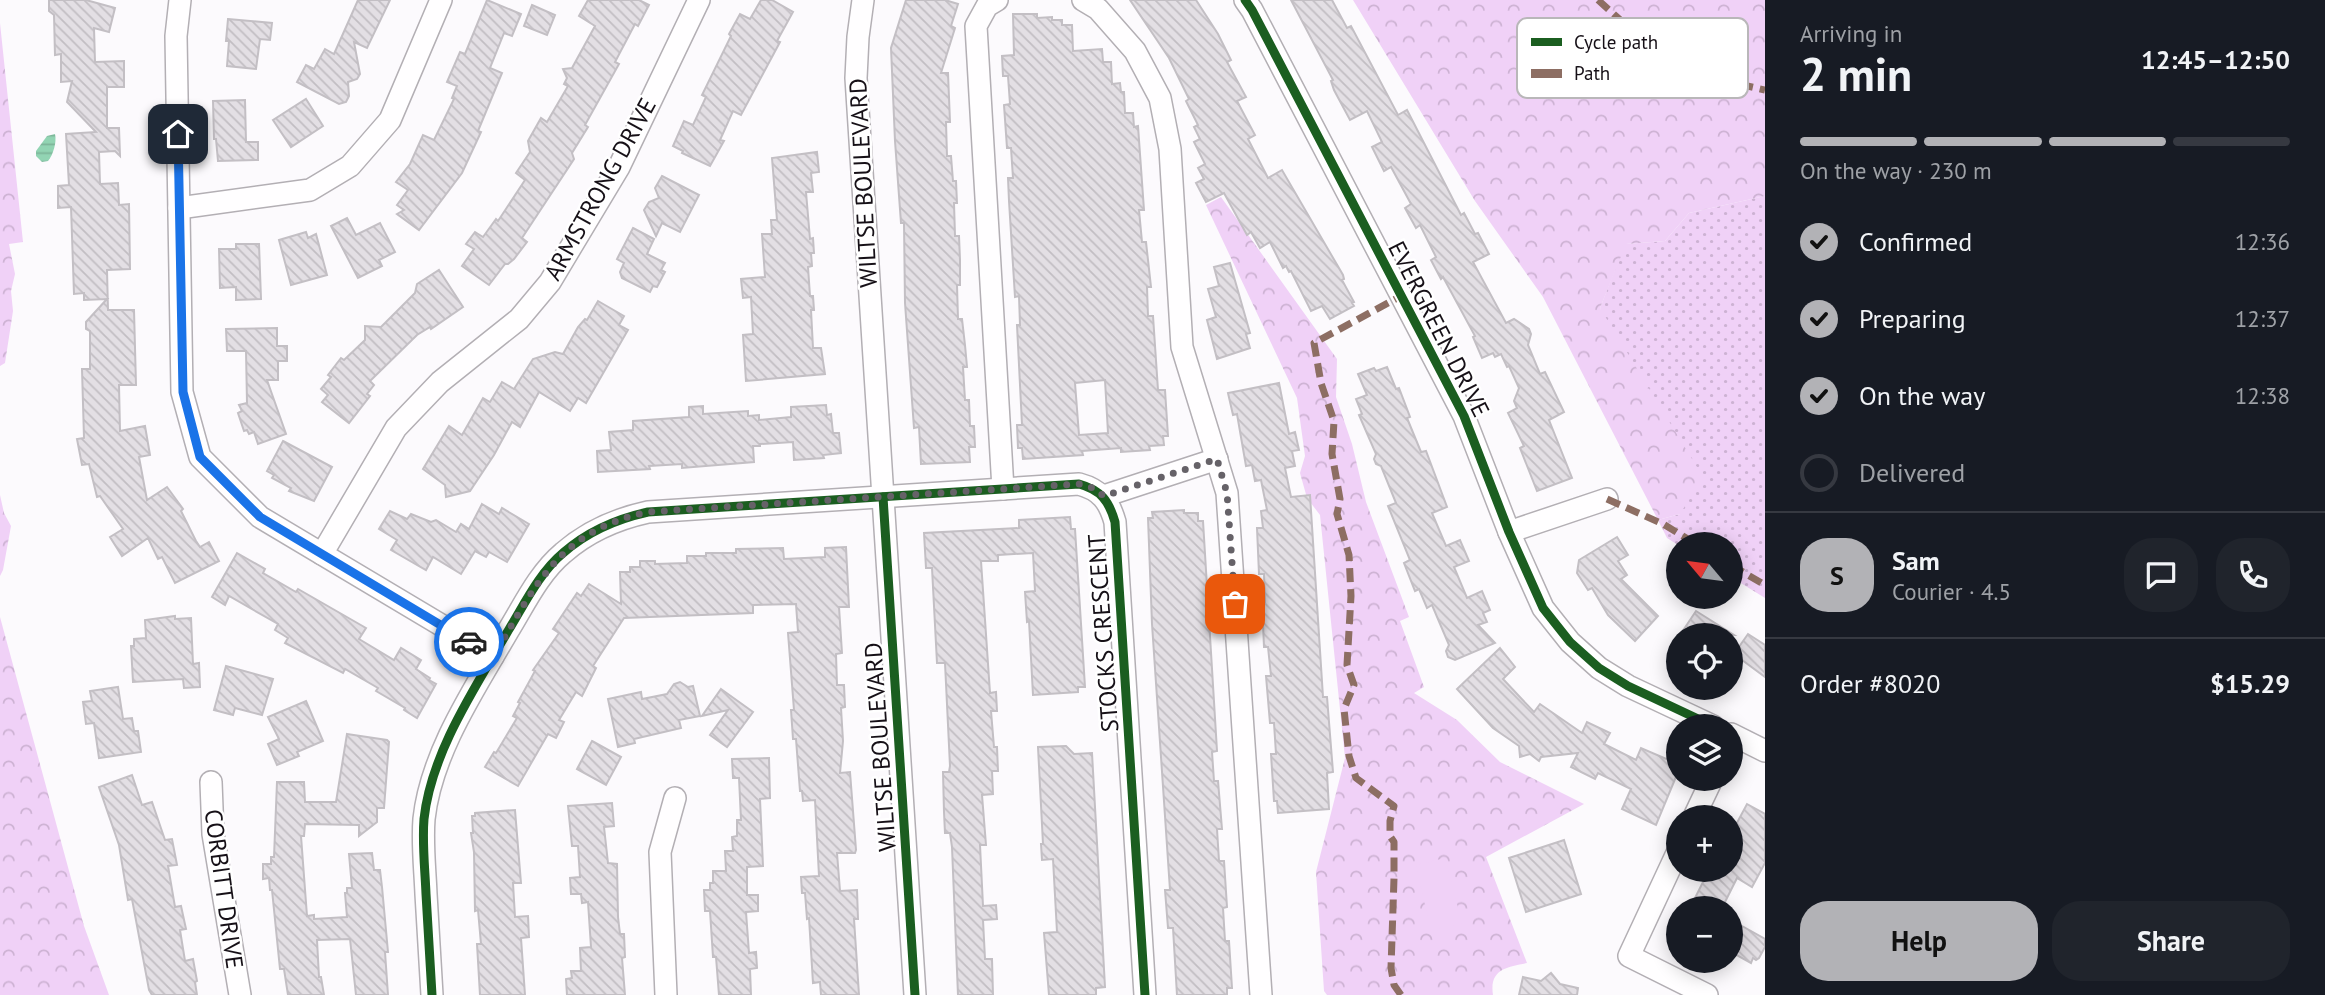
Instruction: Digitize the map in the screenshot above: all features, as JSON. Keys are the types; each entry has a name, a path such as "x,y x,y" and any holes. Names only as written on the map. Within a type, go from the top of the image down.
{"street":[{"path":"180,0 176,36 183,392 200,457 260,517 494,656"},
{"path":"179,208 310,190 351,166 390,120 441,0"},
{"name":"ARMSTRONG DRIVE","path":"322,554 396,428 440,382 519,319 550,282 619,167 699,0"},
{"name":"WILTSE BOULEVARD","path":"863,0 856,78 915,995"},
{"path":"997,0 987,6 976,26 1003,489"},
{"path":"1083,0 1098,9 1135,51 1160,98 1170,149 1182,347 1227,493 1261,995"},
{"name":"EVERGREEN DRIVE","path":"1245,0 1464,416 1509,532 1543,608 1570,642 1598,668 1628,687 1686,714"},
{"path":"432,995 424,849 430,789 452,732 494,656 535,586 561,554 605,524 648,512 1079,484 1093,488 1104,496 1217,459"},
{"name":"STOCKS CRESCENT","path":"1104,496 1115,522 1145,995"},
{"path":"1509,532 1607,499"},
{"name":"EVERGREEN DRIVE","path":"1743,741 1765,751"},
{"name":"CORBITT DRIVE","path":"211,782 213,834 240,995"},
{"path":"666,995 660,852 675,797"},
{"path":"1666,877 1629,956 1707,995"}],"green space":[{"path":"1353,0 1765,0 1765,196 1689,213 1665,241 1626,244 1600,308 1703,477 1680,514 1658,520 1543,297 1475,201"},
{"path":"0,23 23,242 9,244 15,274 11,291 13,311 5,363 0,366"},
{"path":"1765,196 1765,598 1743,584 1743,532 1666,532 1666,536 1658,520 1680,514 1600,308 1625,244 1665,241 1689,213"},
{"path":"1221,197 1337,359 1336,397 1352,444 1366,502 1409,617 1400,621 1424,687 1414,693 1457,720 1500,762 1584,804 1486,857 1527,963 1501,971 1492,986 1493,995 1327,995 1324,991 1316,872 1345,758 1320,515 1307,498 1300,473 1305,456 1297,398 1206,205"},
{"path":"0,495 4,513 11,526 0,576"},
{"path":"0,617 84,926 109,995 0,995"},
{"path":"1445,858 1462,923 1431,931 1416,865"}],"shaded area":[{"path":"55,134 51,155 48,161 42,162 36,156 36,151 47,136"}],"building":[{"path":"49,0 86,0 115,8 109,32 94,28 95,62 124,61 124,87 107,87 107,128 119,128 120,156 115,151 99,152 100,184 118,183 119,205 129,204 130,269 107,270 108,310 134,310 136,385 119,385 120,431 145,426 150,455 139,457 147,500 167,487 183,509 181,511 200,547 209,542 219,561 175,583 162,557 158,559 148,538 122,556 110,537 123,529 100,496 97,497 89,464 82,465 77,439 84,438 82,369 90,369 90,331 86,329 86,322 107,299 84,300 84,293 74,294 71,207 58,208 58,186 69,185 66,134 96,132 67,102 72,81 61,82 61,54 55,55 54,15 49,11"},
{"path":"358,0 390,0 367,48 354,42 360,74 357,79 348,82 349,96 346,102 339,104 297,82 306,65 314,69 325,49 334,54"},
{"path":"487,0 521,14 512,36 504,33 490,68 502,73 478,131 481,132 462,173 419,230 397,214 404,210 397,205 408,190 396,182 410,164 423,135 434,140 454,99 452,98 457,86 447,82 460,52 465,54"},
{"path":"588,0 639,0 649,5 638,26 635,24 615,62 619,64 585,125 588,127 572,153 574,159 522,238 527,242 489,285 462,266 474,249 466,244 475,232 483,237 496,219 498,221 525,180 516,173 530,152 528,141 541,118 547,122 568,86 564,84 567,78 563,69 572,68 595,26 579,16"},
{"path":"761,0 772,0 793,12 741,115 733,111 720,140 724,141 710,166 673,146 684,121 693,125 706,97 702,95 740,14 750,19"},
{"path":"906,0 945,0 958,4 951,26 955,28 941,73 948,73 950,122 946,122 947,156 951,156 953,181 956,181 955,236 959,236 960,260 960,285 957,285 958,319 962,319 967,367 963,367 965,400 969,400 970,426 974,426 975,447 969,447 970,462 921,464 919,427 914,428 905,303 904,223 901,223 891,48"},
{"path":"1130,0 1196,0 1218,34 1231,60 1227,62 1246,97 1237,101 1255,135 1248,139 1268,178 1282,170 1343,275 1342,280 1354,306 1330,319 1322,306 1311,311 1291,271 1289,272 1286,266 1283,268 1270,242 1260,248 1251,232 1247,235 1224,193 1206,202 1196,183 1204,179 1198,168 1205,164 1194,142 1200,139 1194,127 1198,125 1186,101 1189,99 1169,58"},
{"path":"1291,0 1332,0 1347,28 1351,26 1398,115 1407,110 1461,215 1464,213 1489,254 1473,262 1506,323 1514,319 1529,329 1531,334 1528,345 1540,374 1545,372 1564,412 1549,420 1572,478 1537,491 1520,448 1524,446 1508,413 1517,408 1514,401 1519,388 1509,366 1507,367 1501,354 1495,357 1493,353 1482,358 1473,337 1475,336 1431,260 1436,257 1420,225 1416,228 1405,208 1411,204 1391,167 1384,171 1372,147 1382,142 1367,111 1350,120 1334,90 1333,80"},
{"path":"532,5 555,15 547,35 524,26"},
{"path":"1013,14 1037,14 1037,18 1052,17 1052,20 1062,20 1062,25 1072,25 1073,51 1102,49 1103,62 1111,62 1112,84 1120,83 1121,92 1124,92 1125,113 1133,113 1134,127 1138,126 1144,210 1139,210 1151,287 1147,287 1148,316 1153,316 1158,390 1165,390 1168,436 1163,436 1164,445 1149,446 1150,450 1121,452 1121,448 1082,451 1083,455 1023,459 1022,448 1018,448 1017,425 1022,425 1017,325 1020,325 1019,296 1015,297 1008,178 1013,178 1011,148 1007,148 1004,105 1010,104 1008,76 1003,76 1002,56 1014,55","holes":["1105,380 1108,433 1079,435 1075,383"]},
{"path":"228,19 272,23 270,40 260,39 256,69 227,66"},
{"path":"306,99 323,126 291,147 273,120"},
{"path":"245,100 246,142 258,142 258,160 218,161 214,139 213,101"},
{"path":"817,152 819,172 811,173 813,192 806,192 810,239 813,238 814,253 811,253 812,266 808,267 814,310 811,310 813,348 821,348 825,374 746,381 743,335 753,334 751,297 743,298 741,279 765,277 762,234 772,234 771,220 777,220 772,158"},
{"path":"662,176 699,195 680,232 662,223 656,236 644,210 649,202 659,198 655,188"},
{"path":"347,218 356,235 380,223 395,252 379,260 382,266 358,278 331,226"},
{"path":"633,228 654,239 647,254 665,263 661,270 665,272 657,287 653,286 650,292 622,278 620,272 624,263 617,259"},
{"path":"306,232 308,238 316,234 327,275 291,285 279,240"},
{"path":"236,244 259,244 261,299 236,300 236,287 220,288 219,249 236,249"},
{"path":"1230,263 1250,333 1246,334 1250,348 1217,359 1207,320 1216,317 1208,289 1219,286 1214,267"},
{"path":"439,270 463,307 431,329 430,327 417,335 370,381 374,385 367,394 370,396 349,423 322,402 328,395 321,389 331,377 328,375 341,358 344,360 365,340 365,326 381,327 415,293 417,284"},
{"path":"598,301 624,316 619,325 628,330 586,403 578,398 570,411 539,392 520,427 512,422 470,491 446,497 445,485 423,469 449,426 462,435 483,398 490,402 502,382 514,389 533,359 555,352 563,354 578,327 587,320"},
{"path":"277,328 277,346 287,346 287,361 278,361 278,380 267,380 286,434 258,444 254,432 249,434 247,430 244,431 238,413 242,411 239,405 247,403 246,351 227,351 226,329"},
{"path":"1387,367 1396,389 1399,388 1410,417 1407,418 1421,452 1426,451 1447,507 1432,513 1446,546 1460,540 1469,561 1454,567 1467,598 1482,591 1490,610 1483,613 1487,622 1478,625 1495,643 1455,660 1448,657 1446,651 1449,645 1432,605 1427,608 1419,589 1415,591 1404,563 1410,560 1388,506 1396,503 1381,466 1376,464 1376,454 1359,415 1362,414 1356,399 1367,395 1358,374"},
{"path":"1279,383 1289,434 1295,432 1299,450 1292,451 1295,466 1285,468 1291,497 1310,495 1323,697 1327,697 1333,772 1327,773 1329,809 1278,813 1277,801 1274,801 1271,754 1276,754 1274,723 1270,723 1266,676 1271,676 1268,647 1264,647 1264,574 1259,574 1257,528 1263,528 1261,511 1267,510 1261,480 1255,481 1252,465 1246,466 1237,414 1233,415 1228,393"},
{"path":"826,405 827,415 831,414 833,433 839,433 841,453 823,455 824,458 794,460 793,442 760,444 753,446 754,462 682,468 682,464 649,466 650,469 598,472 597,451 611,450 609,432 633,430 633,421 689,417 689,407 703,406 703,414 748,411 748,416 759,415 759,420 791,417 791,407"},
{"path":"283,441 332,467 314,501 289,491 291,488 272,478 274,475 267,471"},
{"path":"482,504 499,514 502,508 529,524 507,562 489,552 486,557 475,551 461,574 433,557 426,570 391,550 397,540 379,529 390,511 407,519 411,514 431,522 436,520 456,532 461,524 469,529"},
{"path":"1184,510 1184,513 1198,513 1198,521 1203,521 1217,751 1212,752 1214,781 1218,781 1222,829 1217,829 1219,861 1224,861 1227,907 1223,908 1225,941 1229,941 1232,988 1227,988 1227,995 1177,995 1173,928 1168,928 1165,890 1170,890 1152,624 1148,518 1153,518 1152,512"},
{"path":"1070,517 1071,529 1075,529 1085,687 1078,687 1078,692 1033,695 1025,592 1035,591 1033,553 998,555 998,561 981,561 990,693 996,692 997,711 991,711 998,771 992,771 993,794 982,795 986,845 980,845 983,906 996,905 997,919 983,920 985,959 992,959 993,995 958,995 952,847 950,833 945,833 944,812 943,772 949,772 950,766 945,663 937,663 932,568 926,568 924,533 1019,528 1019,520"},
{"path":"1617,537 1628,555 1618,561 1627,575 1621,579 1658,616 1635,641 1608,615 1592,588 1588,590 1577,573 1579,560"},
{"path":"846,547 849,607 839,607 842,653 836,654 837,685 844,685 845,707 841,708 843,741 840,773 850,772 856,850 855,853 837,853 840,891 857,890 858,919 854,919 859,995 821,995 820,982 813,983 809,918 807,919 805,893 802,893 801,877 819,876 815,800 803,801 796,739 793,739 791,710 794,710 788,633 798,632 796,604 753,605 753,613 624,618 593,666 596,668 582,696 576,692 559,720 564,722 556,738 548,734 518,786 485,767 517,718 513,716 535,671 533,670 559,633 553,629 577,593 581,596 589,584 621,604 620,572 630,572 630,567 640,567 640,561 655,561 655,564 687,563 687,556 736,553 736,549 783,548 784,559 825,557 825,548"},
{"path":"237,553 265,569 263,573 296,592 298,589 366,628 359,639 394,660 401,648 421,660 416,669 436,684 417,718 376,691 378,688 345,669 343,673 285,643 288,638 275,630 278,624 229,596 225,605 212,597"},
{"path":"1696,611 1715,623 1688,623"},
{"path":"175,616 175,619 191,618 193,664 199,663 200,687 184,688 183,679 133,682 131,646 134,646 134,639 146,638 145,620"},
{"path":"1748,634 1765,645 1765,677 1743,661 1743,641"},
{"path":"1500,648 1515,667 1503,679 1534,712 1540,704 1582,733 1587,722 1610,733 1604,744 1636,760 1641,748 1666,759 1666,791 1670,791 1656,825 1622,809 1631,789 1598,773 1595,779 1571,767 1578,753 1541,757 1539,761 1530,754 1520,757 1519,746 1493,728 1457,689"},
{"path":"226,666 273,679 262,715 235,708 233,715 214,710"},
{"path":"680,682 688,687 693,686 700,716 679,720 681,728 634,739 635,743 618,747 608,699 641,692 642,699 667,694 674,684"},
{"path":"118,687 123,719 132,718 134,731 138,731 141,752 99,758 94,723 86,724 83,702 92,701 90,691"},
{"path":"721,689 753,712 727,747 710,735 728,710 702,716"},
{"path":"306,701 323,741 297,752 299,756 277,765 268,744 279,739 268,717"},
{"path":"347,734 389,742 384,808 377,808 377,822 359,836 359,825 305,824 304,836 301,836 307,916 314,915 314,919 347,917 345,893 347,888 352,888 349,854 372,853 374,870 380,870 382,887 388,952 385,952 388,995 356,995 350,939 317,940 319,977 324,995 288,995 284,969 280,969 272,890 269,878 263,879 263,864 271,864 271,857 274,857 277,782 304,782 305,802 336,802"},
{"path":"592,741 621,757 606,785 577,769"},
{"path":"1066,746 1074,754 1092,753 1105,987 1096,988 1096,995 1049,995 1044,933 1057,932 1053,859 1042,860 1038,747"},
{"path":"769,758 770,798 760,799 763,866 747,867 747,895 758,895 758,911 746,912 749,953 756,952 757,968 750,969 751,995 719,995 710,911 705,911 704,890 710,890 713,871 726,871 725,851 733,851 732,837 737,836 737,820 741,820 739,778 733,778 732,759"},
{"path":"132,775 142,805 152,802 165,840 172,839 177,865 168,866 175,907 181,906 186,929 180,930 185,961 193,959 197,995 152,995 149,990 132,899 128,900 119,845 99,787"},
{"path":"612,803 614,826 604,827 608,863 617,864 618,917 620,934 624,934 625,957 622,958 625,995 567,995 566,979 572,978 571,971 581,971 580,948 591,947 588,902 582,903 581,894 571,894 570,878 580,877 578,846 572,846 568,806"},
{"path":"1747,804 1765,814 1765,863 1752,887 1743,882 1743,812"},
{"path":"515,810 521,883 513,883 515,917 528,916 529,937 521,938 525,995 480,995 477,944 481,944 478,910 475,911 472,816 475,816 475,813"},
{"path":"1564,840 1581,894 1526,912 1509,858"},
{"path":"1703,882 1735,882 1728,896 1696,896"},
{"path":"1743,927 1765,939 1765,947 1759,958 1753,958 1751,963 1743,959"},
{"path":"1551,973 1560,984 1578,988 1577,995 1519,995 1523,977 1541,981"}],"marked path":[{"path":"1598,0 1618,18"},
{"path":"1748,86 1765,90"},
{"path":"1401,296 1314,343 1321,383 1334,421 1332,454 1340,499 1337,514 1349,555 1351,596 1347,665 1354,685 1344,709 1349,756 1356,778 1394,806 1390,821 1390,836 1394,842 1391,968 1394,985 1401,995"},
{"path":"1607,499 1676,532"},
{"path":"1743,572 1765,585"}],"cycle path":[{"path":"1245,0 1464,416 1509,532 1543,608 1570,642 1599,668 1628,686 1688,714"},
{"path":"432,995 423,828 435,770 456,722 526,600 554,561 573,545 603,527 648,512 1079,484 1103,497 1115,522 1145,995"},
{"path":"883,497 915,995"}],"way so far":[{"path":"469,642 494,656 535,586 561,554 605,524 626,516 648,512 1079,484 1093,488 1104,496 1217,459 1227,493 1235,604"}],"route":[{"path":"178,134 183,392 200,457 260,517 469,642"}]}
